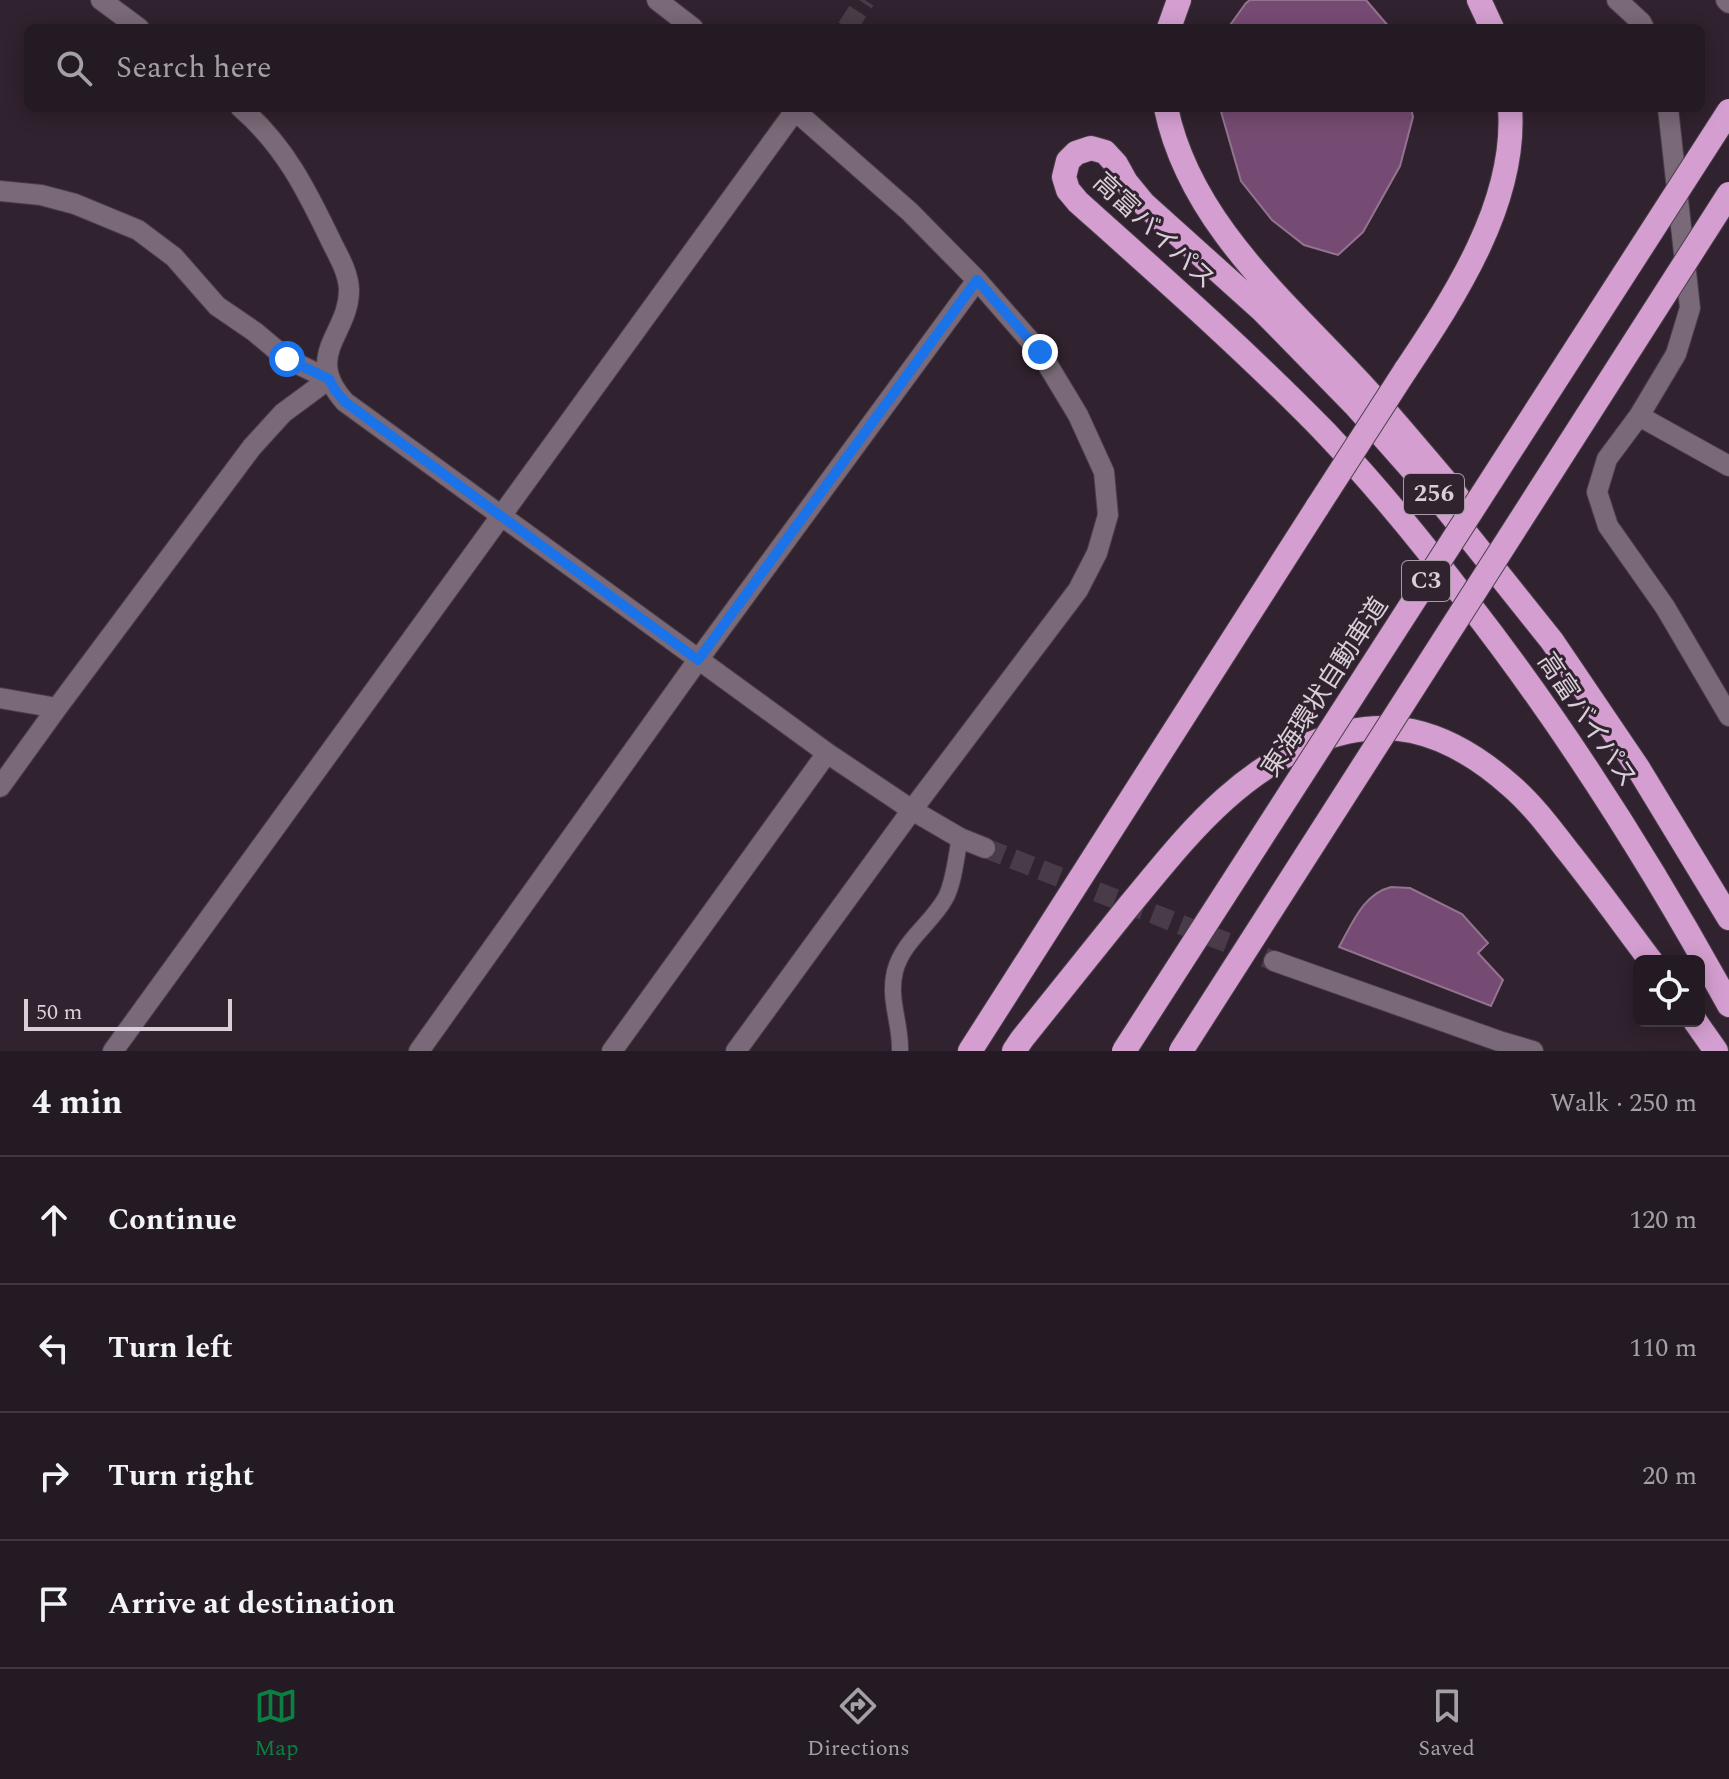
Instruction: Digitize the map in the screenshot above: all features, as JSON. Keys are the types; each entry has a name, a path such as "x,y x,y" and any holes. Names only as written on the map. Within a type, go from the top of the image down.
{"highway":[{"path":"1170,24 1179,0"},
{"path":"1479,0 1490,24"},
{"name":"東海環状自動車道","path":"1124,1051 1729,111"},
{"path":"1167,112 1184,164 1213,217 1265,283 1366,389 1452,489 1552,641"},
{"path":"970,1051 1455,293 1484,235 1494,207 1509,151 1510,112"},
{"name":"高富バイパス","path":"1729,918 1638,768 1552,641 1441,502 1262,310 1144,204 1105,152 1091,148 1076,153 1068,161 1064,177 1068,190 1078,202 1233,341 1326,434 1415,534 1509,655 1604,793 1729,1005"},
{"name":"C3","path":"1181,1051 1729,194"},
{"path":"1014,1051 1155,874 1224,800 1256,774 1286,756 1350,731 1381,728 1411,731 1450,745 1488,767 1513,788 1555,835 1646,955"},
{"path":"1699,1027 1716,1051"}],"street":[{"path":"101,0 134,24"},
{"path":"657,0 688,24"},
{"path":"1617,0 1642,24"},
{"path":"246,112 261,125 288,159 309,194 347,274 349,290 346,305 327,364 329,379 345,402 827,753 912,810 960,838 985,848"},
{"path":"113,1051 793,112"},
{"path":"736,1051 1078,590 1097,553 1108,515 1104,472 1078,415 1040,352 977,280 910,212 798,112"},
{"path":"1668,112 1690,308 1676,354 1639,416 1607,459 1597,492 1608,526 1665,607 1729,716"},
{"path":"0,191 41,195 75,204 138,230 174,257 217,306 287,359 329,379"},
{"path":"419,1051 698,660 977,280"},
{"path":"0,787 252,447 283,413 329,379"},
{"path":"1639,416 1729,466"},
{"path":"0,698 57,708"},
{"path":"612,1051 827,753"},
{"path":"1274,961 1533,1051"}],"lane":[{"path":"900,1051 891,992 896,969 902,952 948,895 960,838"}],"shaded area":[{"path":"1250,0 1366,0 1387,24 1231,24"},
{"path":"1221,112 1412,112 1400,166 1363,232 1338,255 1304,245 1272,220 1241,181"},
{"path":"1391,887 1410,888 1462,914 1488,943 1478,953 1503,980 1491,1006 1339,947 1366,903"}],"tunnel":[{"path":"850,24 865,0"},
{"path":"985,848 1274,961"}],"route":[{"path":"287,359 329,379 345,402 698,660 977,280 1040,352"}]}
